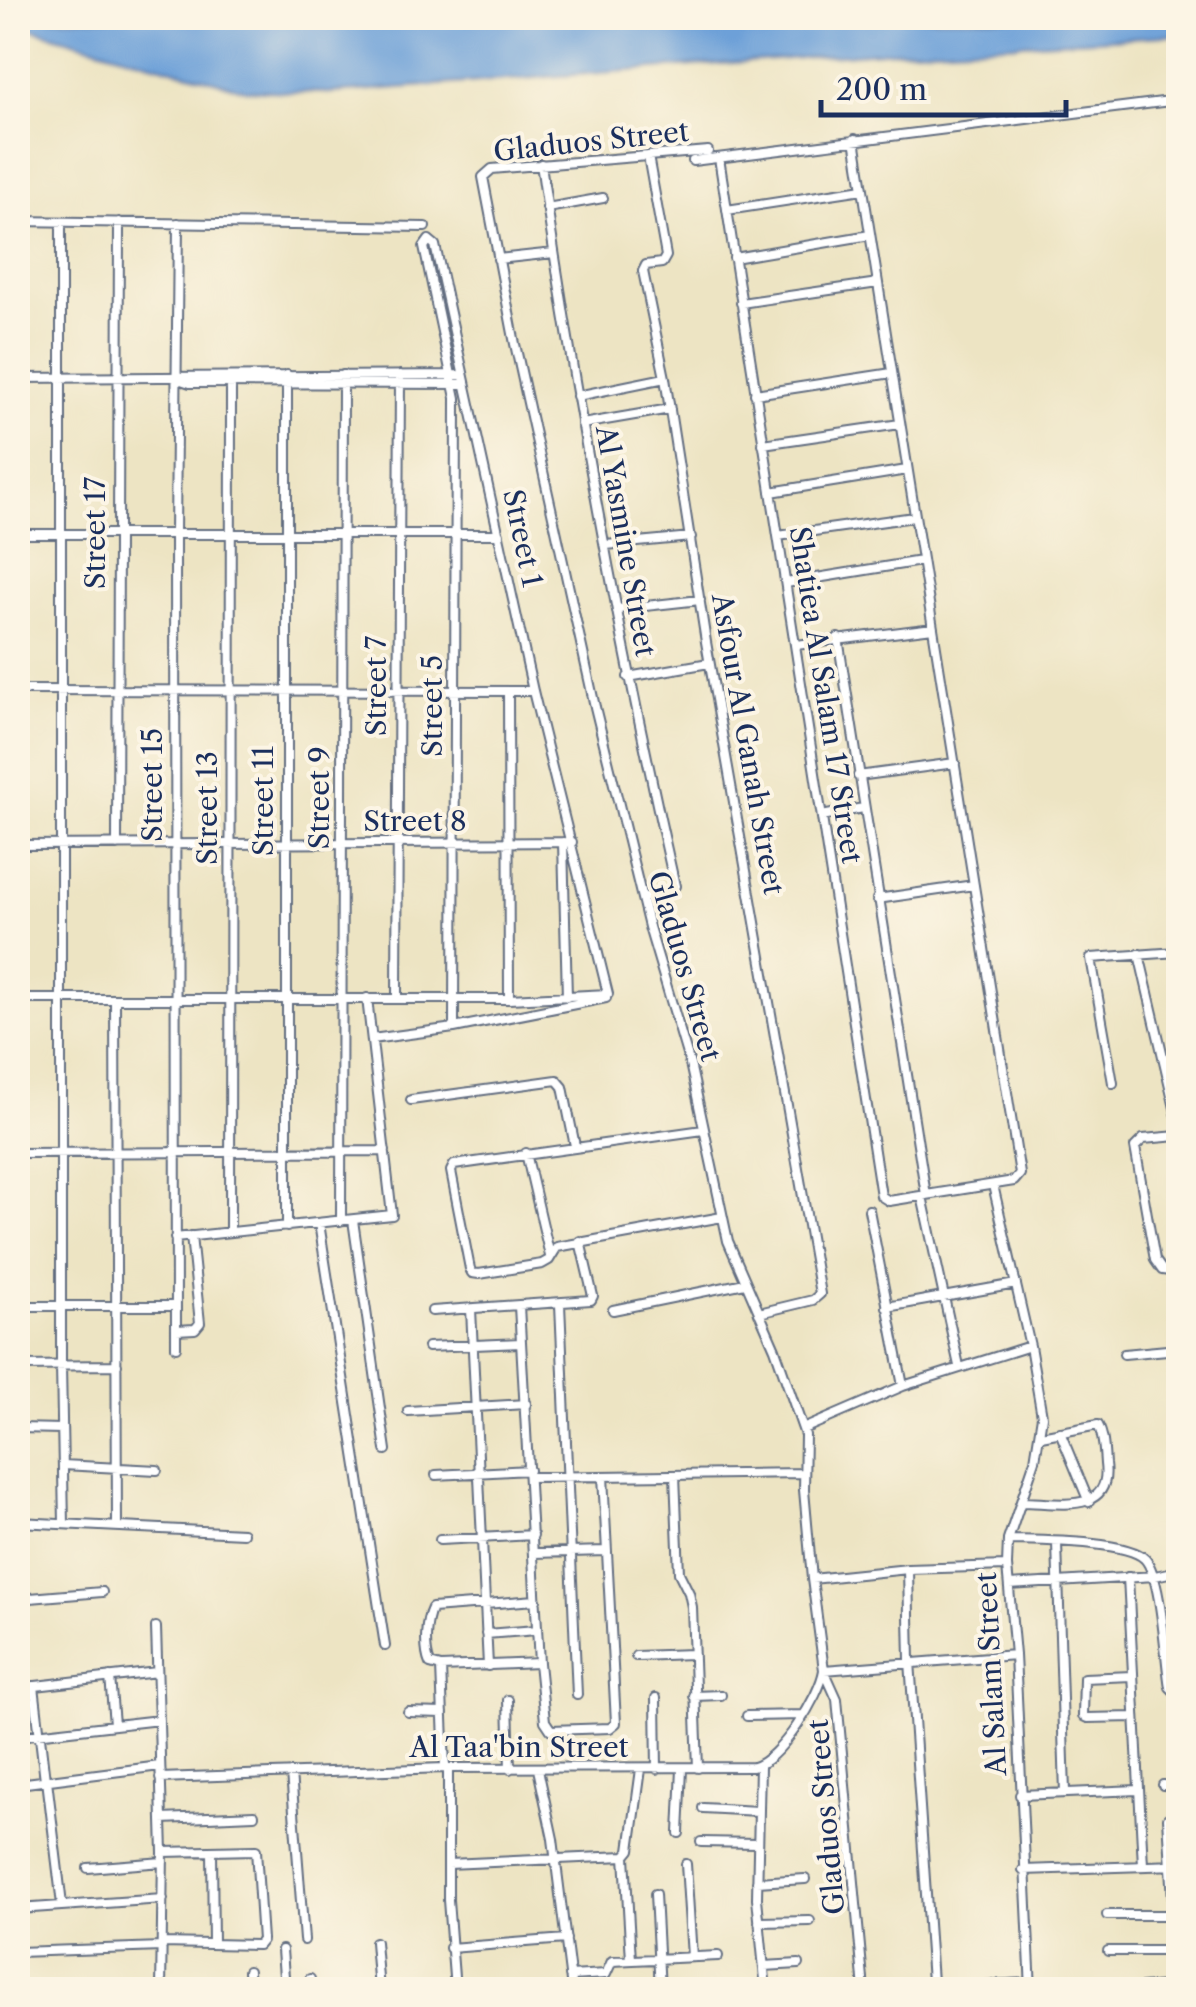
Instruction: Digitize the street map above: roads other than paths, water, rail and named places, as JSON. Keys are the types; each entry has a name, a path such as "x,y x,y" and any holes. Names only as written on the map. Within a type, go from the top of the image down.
{"street":[{"path":"693,162 1178,100"},
{"path":"855,139 1020,1172 1014,1182 924,1196"},
{"name":"Gladuos Street","path":"708,151 492,168 484,174 498,259 594,708 642,898 691,1068 722,1217 744,1283 803,1429 812,1579 824,1670 837,1699 864,1990"},
{"name":"Asfour Al Ganah Street","path":"648,156 666,258 662,263 646,265 643,271 665,378 710,663 820,1294 812,1300 759,1313"},
{"name":"Shatiea Al Salam 17 Street","path":"719,158 881,1196 889,1201 924,1196"},
{"name":"Al Yasmine Street","path":"541,164 577,396 628,676 676,886 670,893 642,898"},
{"path":"727,210 863,189"},
{"path":"548,208 602,198"},
{"path":"18,222 425,227"},
{"path":"61,222 64,1524"},
{"name":"Street 17","path":"117,844 119,222"},
{"name":"Street 15","path":"176,1347 174,534 178,223"},
{"path":"734,258 870,235"},
{"name":"Street 1","path":"452,380 424,247 429,240 435,243 567,842 608,994"},
{"path":"498,259 554,253"},
{"path":"741,303 878,283"},
{"path":"755,394 892,373"},
{"path":"18,378 192,375 287,380"},
{"path":"175,378 190,383 231,384 464,379"},
{"path":"577,396 665,378"},
{"name":"Street 9","path":"341,1221 343,379"},
{"name":"Street 7","path":"397,998 400,379"},
{"name":"Street 11","path":"287,380 287,1226"},
{"name":"Street 5","path":"452,380 456,535 454,1028"},
{"name":"Street 13","path":"230,1232 231,384"},
{"path":"582,424 670,410"},
{"path":"763,444 900,424"},
{"path":"771,492 907,470"},
{"path":"778,536 914,517"},
{"path":"18,534 500,534"},
{"path":"606,545 691,537"},
{"path":"786,583 921,561"},
{"path":"618,609 700,600"},
{"path":"796,645 933,628"},
{"path":"838,638 924,1196 959,1366"},
{"path":"628,676 710,663"},
{"path":"18,690 533,691"},
{"path":"508,691 510,998"},
{"path":"858,776 955,763"},
{"path":"822,816 863,808"},
{"path":"566,998 567,842"},
{"name":"Street 8","path":"18,845 567,842"},
{"path":"877,899 974,886"},
{"path":"1114,1083 1090,960 1178,952"},
{"path":"1139,954 1178,1121"},
{"path":"18,998 566,998 608,994"},
{"path":"372,1039 604,1000 608,994"},
{"path":"174,1238 392,1214 367,998"},
{"path":"115,999 117,1526"},
{"path":"411,1100 557,1080 563,1087 576,1146"},
{"path":"703,1130 452,1167 470,1269 479,1274 546,1262 556,1247 722,1217"},
{"path":"1178,1136 1143,1138 1134,1147 1156,1260 1167,1272 1178,1272"},
{"path":"18,1152 385,1151"},
{"path":"526,1154 550,1256"},
{"name":"Al Salam Street","path":"993,1185 1042,1416 1041,1436 1008,1540 1007,1566 1031,1986"},
{"path":"868,1210 903,1386"},
{"path":"353,1220 386,1450"},
{"path":"320,1223 384,1646"},
{"path":"176,1330 194,1329 200,1323 191,1236"},
{"path":"432,1311 585,1302 593,1296 580,1241"},
{"path":"613,1310 744,1283"},
{"path":"888,1307 1016,1284"},
{"path":"560,1304 577,1695"},
{"path":"18,1306 176,1306"},
{"path":"519,1306 539,1662 548,1729 614,1726 616,1717 603,1476"},
{"path":"471,1309 488,1666"},
{"path":"428,1347 522,1343"},
{"path":"803,1429 903,1386 1030,1346"},
{"path":"1124,1354 1178,1348"},
{"path":"18,1366 116,1365"},
{"path":"408,1412 526,1404"},
{"path":"1021,1502 1089,1502 1100,1494 1108,1480 1101,1427 1095,1424 1041,1436"},
{"path":"18,1428 62,1428"},
{"path":"1060,1432 1089,1502"},
{"path":"63,1464 157,1470"},
{"path":"436,1475 804,1473"},
{"path":"675,1475 678,1574 691,1598 698,1768"},
{"path":"18,1522 243,1533"},
{"path":"440,1540 533,1534"},
{"path":"1008,1540 1130,1550 1147,1561 1154,1576 1170,1688 1178,1695"},
{"path":"1058,1543 1066,1793"},
{"path":"534,1552 606,1551"},
{"path":"812,1579 1007,1566"},
{"path":"908,1570 910,1660 932,1982 942,1986 1031,1986"},
{"path":"1009,1585 1154,1576 1178,1570"},
{"path":"1128,1577 1144,1866"},
{"path":"18,1598 102,1592"},
{"path":"536,1600 437,1606 430,1610 427,1661 441,1667 539,1662"},
{"path":"156,1627 163,1857 161,1990"},
{"path":"486,1634 538,1630"},
{"path":"18,1635 20,1688 157,1672"},
{"path":"636,1656 692,1654"},
{"path":"766,1990 757,1882 760,1766 804,1715 824,1670 1015,1654"},
{"path":"441,1667 454,1990"},
{"path":"1132,1676 1084,1678 1084,1716 1134,1716"},
{"path":"110,1677 114,1724"},
{"path":"34,1686 62,1905"},
{"path":"694,1696 720,1695"},
{"path":"656,1698 658,1769"},
{"path":"508,1700 510,1768"},
{"path":"408,1712 443,1712"},
{"path":"748,1716 804,1715"},
{"path":"18,1736 159,1720"},
{"path":"18,1784 160,1766"},
{"name":"Al Taa'bin Street","path":"160,1778 447,1768 760,1766"},
{"path":"538,1769 555,1858 572,1990"},
{"path":"631,1960 625,1856 630,1850 640,1769"},
{"path":"679,1833 682,1769"},
{"path":"291,1773 304,1940"},
{"path":"1163,1786 1178,1786"},
{"path":"1020,1794 1138,1790"},
{"path":"702,1808 758,1810"},
{"path":"162,1819 254,1816"},
{"path":"1117,1990 1178,1984 1173,1914 1174,1828 1168,1818"},
{"path":"701,1842 757,1843"},
{"path":"212,1851 213,1944"},
{"path":"18,1952 258,1945 262,1940 256,1851 212,1851 88,1868"},
{"path":"448,1864 625,1856"},
{"path":"686,1864 692,1957"},
{"path":"1023,1870 1174,1865"},
{"path":"757,1882 805,1879"},
{"path":"655,1894 660,1990"},
{"path":"18,1910 163,1899"},
{"path":"1106,1915 1173,1914"},
{"path":"760,1922 810,1921"},
{"path":"450,1948 566,1939"},
{"path":"374,1942 379,1990"},
{"path":"282,1950 285,1990"},
{"path":"1108,1951 1176,1951"},
{"path":"570,1976 606,1974 610,1962 718,1956"},
{"path":"764,1966 800,1964"},
{"path":"248,1971 249,1990"},
{"path":"310,1979 311,1990"}],"water":[{"path":"18,18 1178,18 1178,35 893,51 329,93 246,90 18,25"}]}
